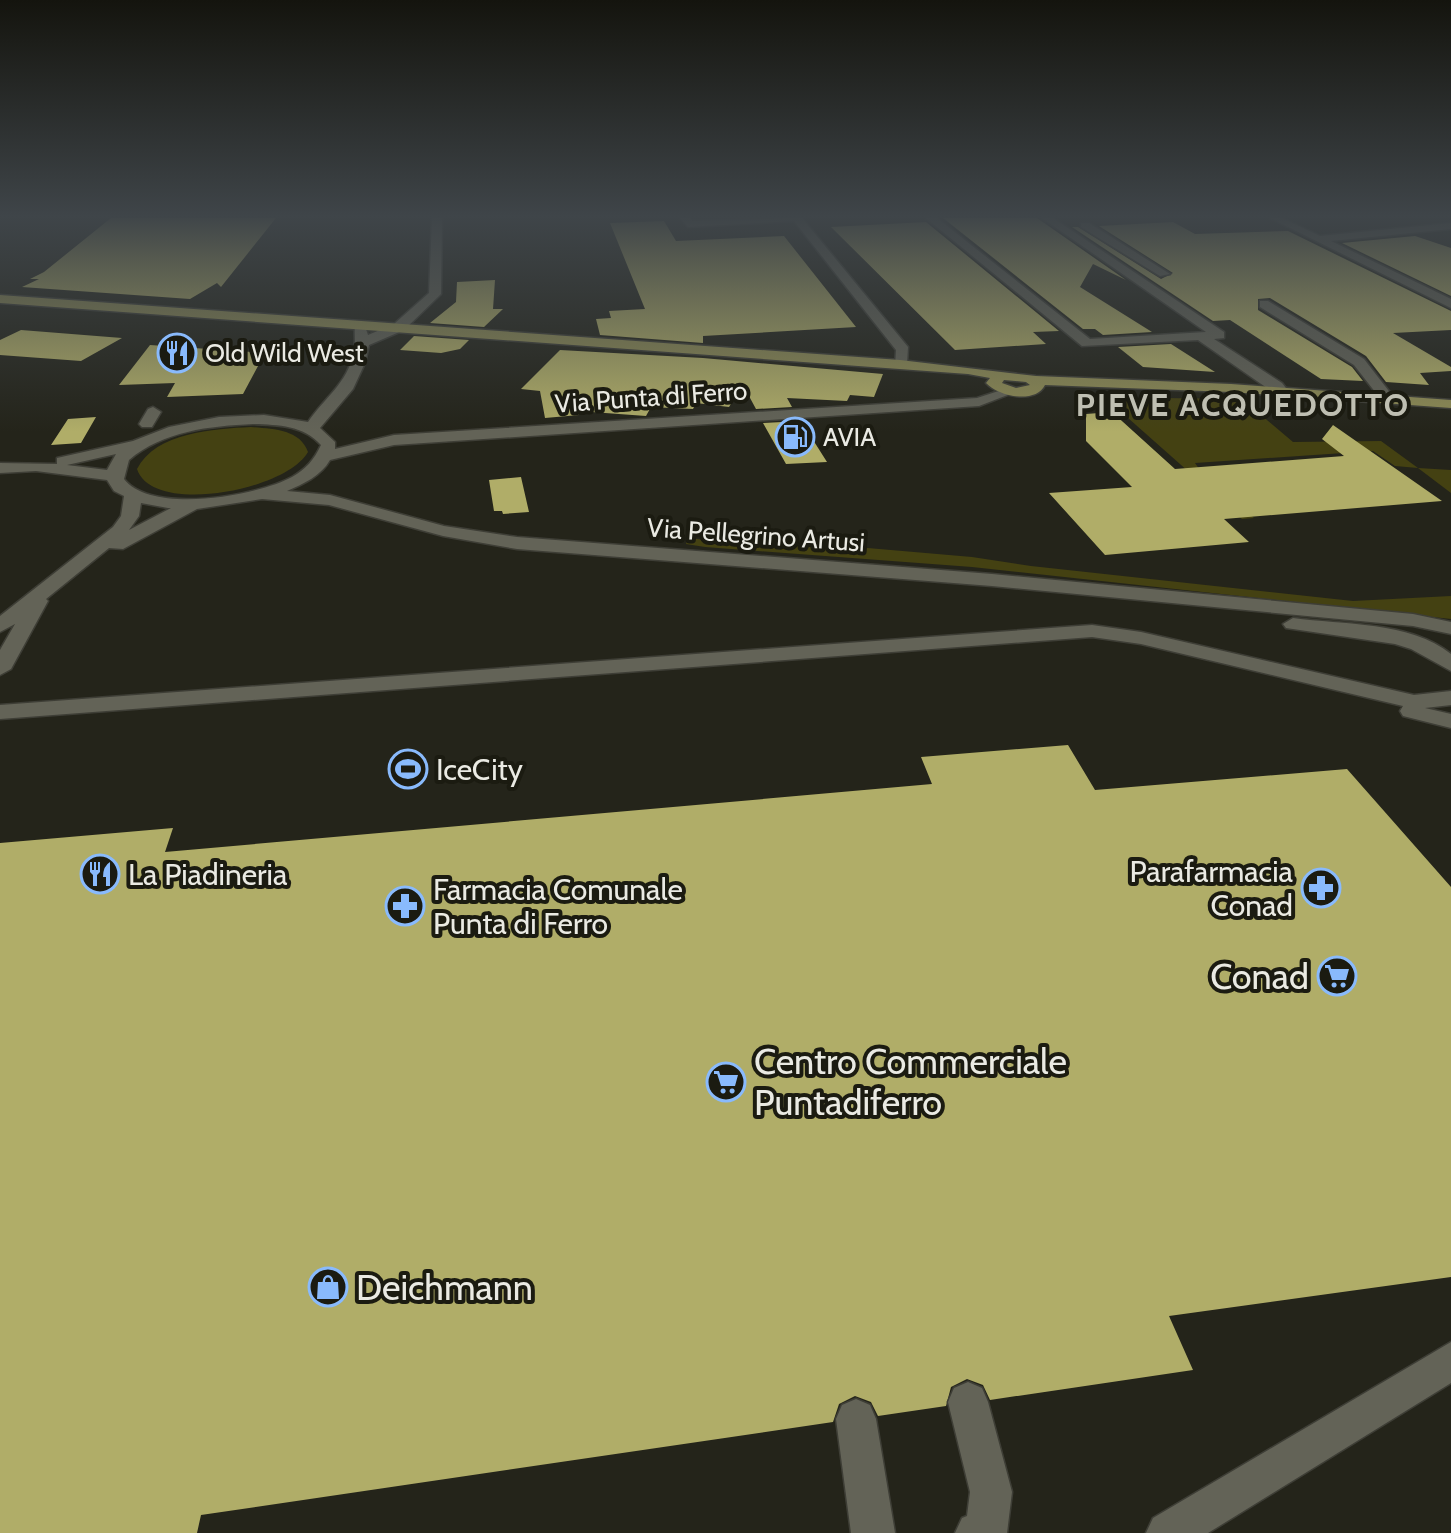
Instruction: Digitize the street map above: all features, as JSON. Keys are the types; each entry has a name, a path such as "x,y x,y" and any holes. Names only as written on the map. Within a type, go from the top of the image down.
{"main road":[{"path":"0,299 968,370 1026,392 1037,383 1134,385 1451,404"}],"street":[{"path":"364,342 399,327 435,294 435,290"},
{"path":"854,290 903,350 900,364"},
{"path":"1020,290 1103,357"},
{"path":"1087,343 1219,335 1152,290"},
{"path":"1421,290 1451,304"},
{"path":"1264,304 1359,362 1388,399"},
{"path":"149,426 116,466 114,476 118,486 133,495 161,502 198,503 261,494 290,485 315,470 328,456 329,445 317,432 317,418 348,385 364,342 358,324"},
{"path":"1200,336 1282,392"},
{"name":"Via Punta di Ferro","path":"328,456 394,440 979,402 1001,384"},
{"path":"0,468 36,466 95,456 149,426 270,420 330,404"},
{"path":"270,420 317,432 394,440"},
{"path":"36,466 114,476"},
{"path":"315,470 320,480 334,492 403,519"},
{"path":"261,494 305,495 403,519"},
{"path":"0,626 119,531 130,516 133,495"},
{"path":"59,580 133,534 198,503"},
{"name":"Via Pellegrino Artusi","path":"403,519 443,531 517,543 992,580 1106,592"},
{"path":"1106,592 1409,629 1451,641"},
{"path":"1106,592 1413,620 1451,628"},
{"path":"0,669 42,594"},
{"path":"1228,609 1299,625 1397,638 1432,651 1451,665"},
{"path":"0,712 1092,631 1114,632 1414,702 1451,698"},
{"path":"1189,650 1451,721"},
{"path":"1168,1533 1451,1361"},
{"path":"968,1402 991,1492 987,1529 977,1533"},
{"path":"856,1419 873,1533"}],"shaded area":[{"path":"1160,398 1242,399 1293,442 1381,441 1418,468 1395,466 1373,451 1195,463 1204,476 1254,518 1242,519 1110,402"},
{"path":"251,427 292,435 304,444 308,452 295,466 274,478 220,493 192,495 167,492 148,483 137,469 158,447 172,440 204,431"},
{"path":"1418,468 1451,470 1451,493"},
{"path":"688,538 760,546 856,547 972,557 1353,601 1451,596 1451,619 972,567 705,547 686,544"}],"building":[{"path":"58,290 206,290 190,299"},
{"path":"457,290 494,290 493,309 503,309 484,327 430,323 456,302"},
{"path":"637,290 826,290 856,327 703,336 703,343 600,335 596,319 611,318 609,311 645,309"},
{"path":"894,290 1008,290 1059,331 1033,332 1046,344 955,350"},
{"path":"1033,290 1084,290 1152,332 1103,335 1095,329 1083,329"},
{"path":"1166,290 1407,290 1451,311 1451,330 1393,333 1451,367 1451,371 1420,373 1429,385 1386,382 1366,356 1270,298 1258,299 1258,310 1352,367 1363,381 1321,379 1230,320 1213,321"},
{"path":"1438,290 1451,290 1451,296"},
{"path":"21,330 122,338 81,361 0,355 0,340"},
{"path":"414,336 469,340 460,349 441,353 400,350"},
{"path":"1171,344 1215,372 1143,367 1118,347"},
{"path":"150,345 265,353 243,394 167,397 175,383 119,385"},
{"path":"560,350 703,358 883,374 874,397 850,395 847,401 787,398 792,407 756,409 743,385 729,407 696,403 693,409 651,407 646,416 578,411 579,415 545,418 540,391 521,389"},
{"path":"1112,412 1175,469 1344,456 1322,439 1333,425 1442,501 1224,519 1249,542 1105,555 1049,493 1132,487 1086,441 1086,414"},
{"path":"96,417 81,443 51,445 68,419"},
{"path":"801,421 827,462 786,464 763,423"},
{"path":"521,477 529,512 503,514 502,511 494,511 489,480"},
{"name":"Centro Commerciale Puntadiferro","path":"1068,745 1095,790 1347,769 1451,887 1451,1277 1169,1316 1193,1370 990,1400 983,1385 967,1379 951,1387 946,1406 878,1416 871,1402 855,1396 839,1404 833,1422 201,1515 197,1533 0,1533 0,843 173,828 165,852 932,784 921,757"}],"place":[{"name":"Old Wild West","path":"177,353"},
{"name":"AVIA","path":"795,437"},
{"name":"IceCity","path":"408,769"},
{"name":"La Piadineria","path":"100,874"},
{"name":"Parafarmacia Conad","path":"1321,888"},
{"name":"Farmacia Comunale Punta di Ferro","path":"405,906"},
{"name":"Conad","path":"1337,976"},
{"name":"Centro Commerciale Puntadiferro","path":"726,1082"},
{"name":"Deichmann","path":"328,1287"}],"district":[{"name":"PIEVE ACQUEDOTTO","path":"1243,404"}]}
